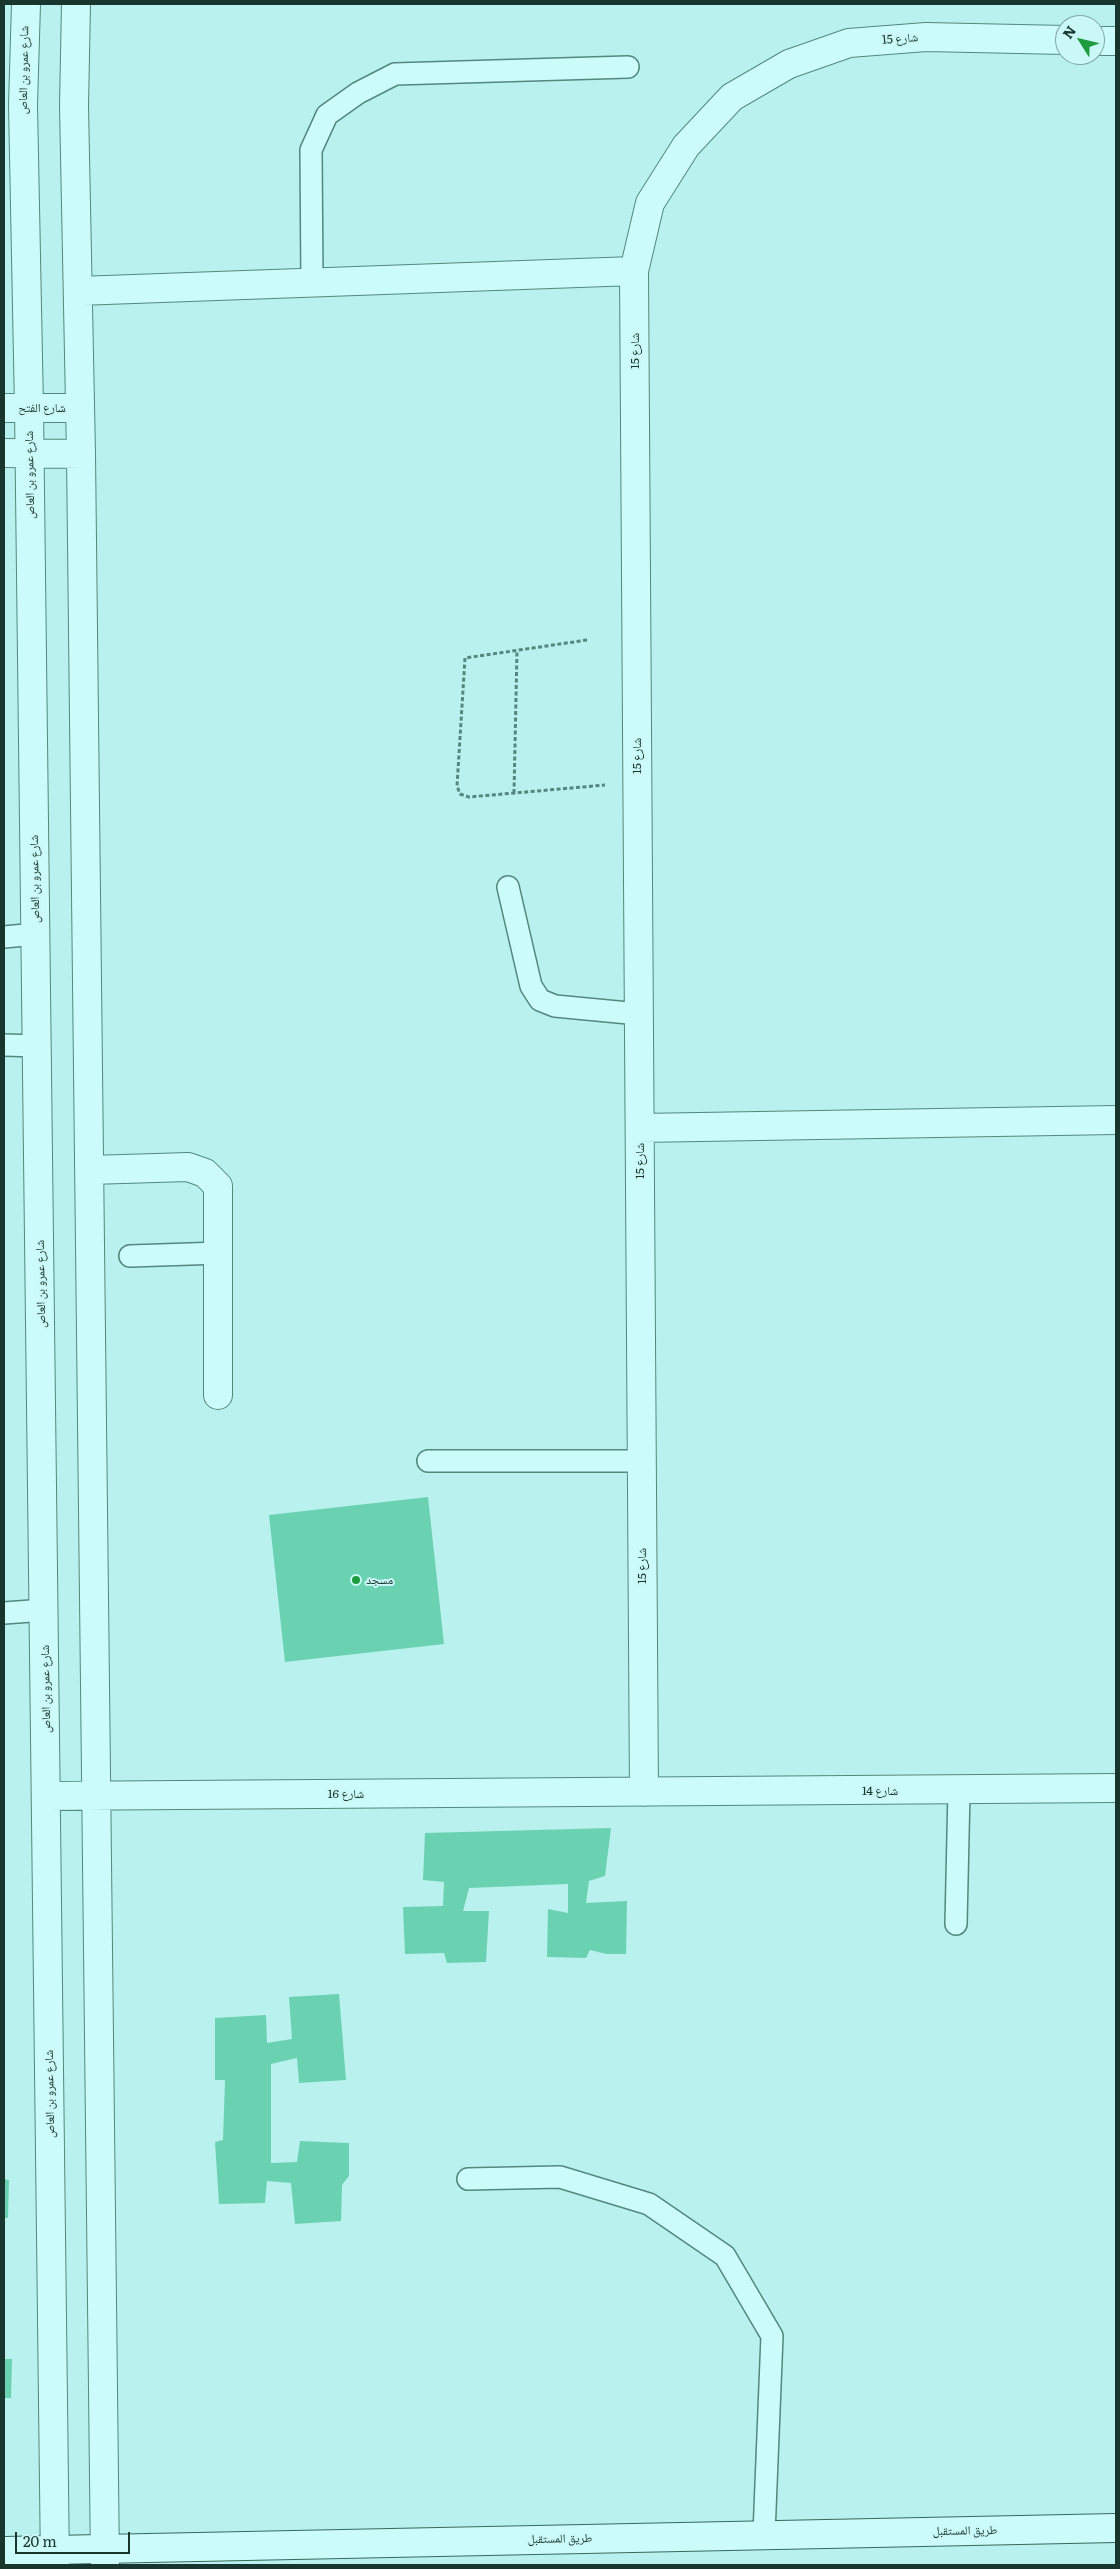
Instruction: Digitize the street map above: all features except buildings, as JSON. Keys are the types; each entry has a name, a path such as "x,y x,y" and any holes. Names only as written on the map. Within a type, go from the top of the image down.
{"street":[{"name":"شارع عمرو بن العاص","path":"26,4 17,453 36,934 48,1796 55,2557"},
{"path":"76,4 74,106 81,454 98,1796 105,2557"},
{"name":"شارع 15","path":"644,1792 634,271 650,203 686,146 732,97 789,64 849,43 926,37 1055,40"},
{"path":"78,291 634,271"},
{"name":"شارع الفتح","path":"17,408 80,408"},
{"path":"17,453 81,454"},
{"path":"640,1128 1116,1120"},
{"path":"90,1170 188,1167 206,1173 218,1186 220,1253 218,1395"},
{"name":"شارع 14","path":"644,1792 959,1791 1116,1788"},
{"name":"شارع 16","path":"48,1796 644,1792"},
{"name":"طريق المستقبل","path":"4,2550 55,2557 105,2557 764,2534 1116,2528"}],"lane":[{"path":"312,283 311,150 327,115 358,92 395,74 628,67"},
{"path":"508,887 531,986 540,1000 556,1006 639,1014"},
{"path":"4,937 36,934"},
{"path":"4,1045 38,1046"},
{"path":"130,1256 220,1253"},
{"path":"428,1461 642,1461"},
{"path":"4,1613 45,1610"},
{"path":"956,1924 959,1791"},
{"path":"468,2179 560,2177 649,2204 725,2256 772,2336 764,2534"}],"path":[{"path":"587,640 466,658 458,786 460,794 469,797 638,782"},
{"path":"514,793 518,650"}],"place":[{"name":"مسجد","path":"356,1580"}]}
